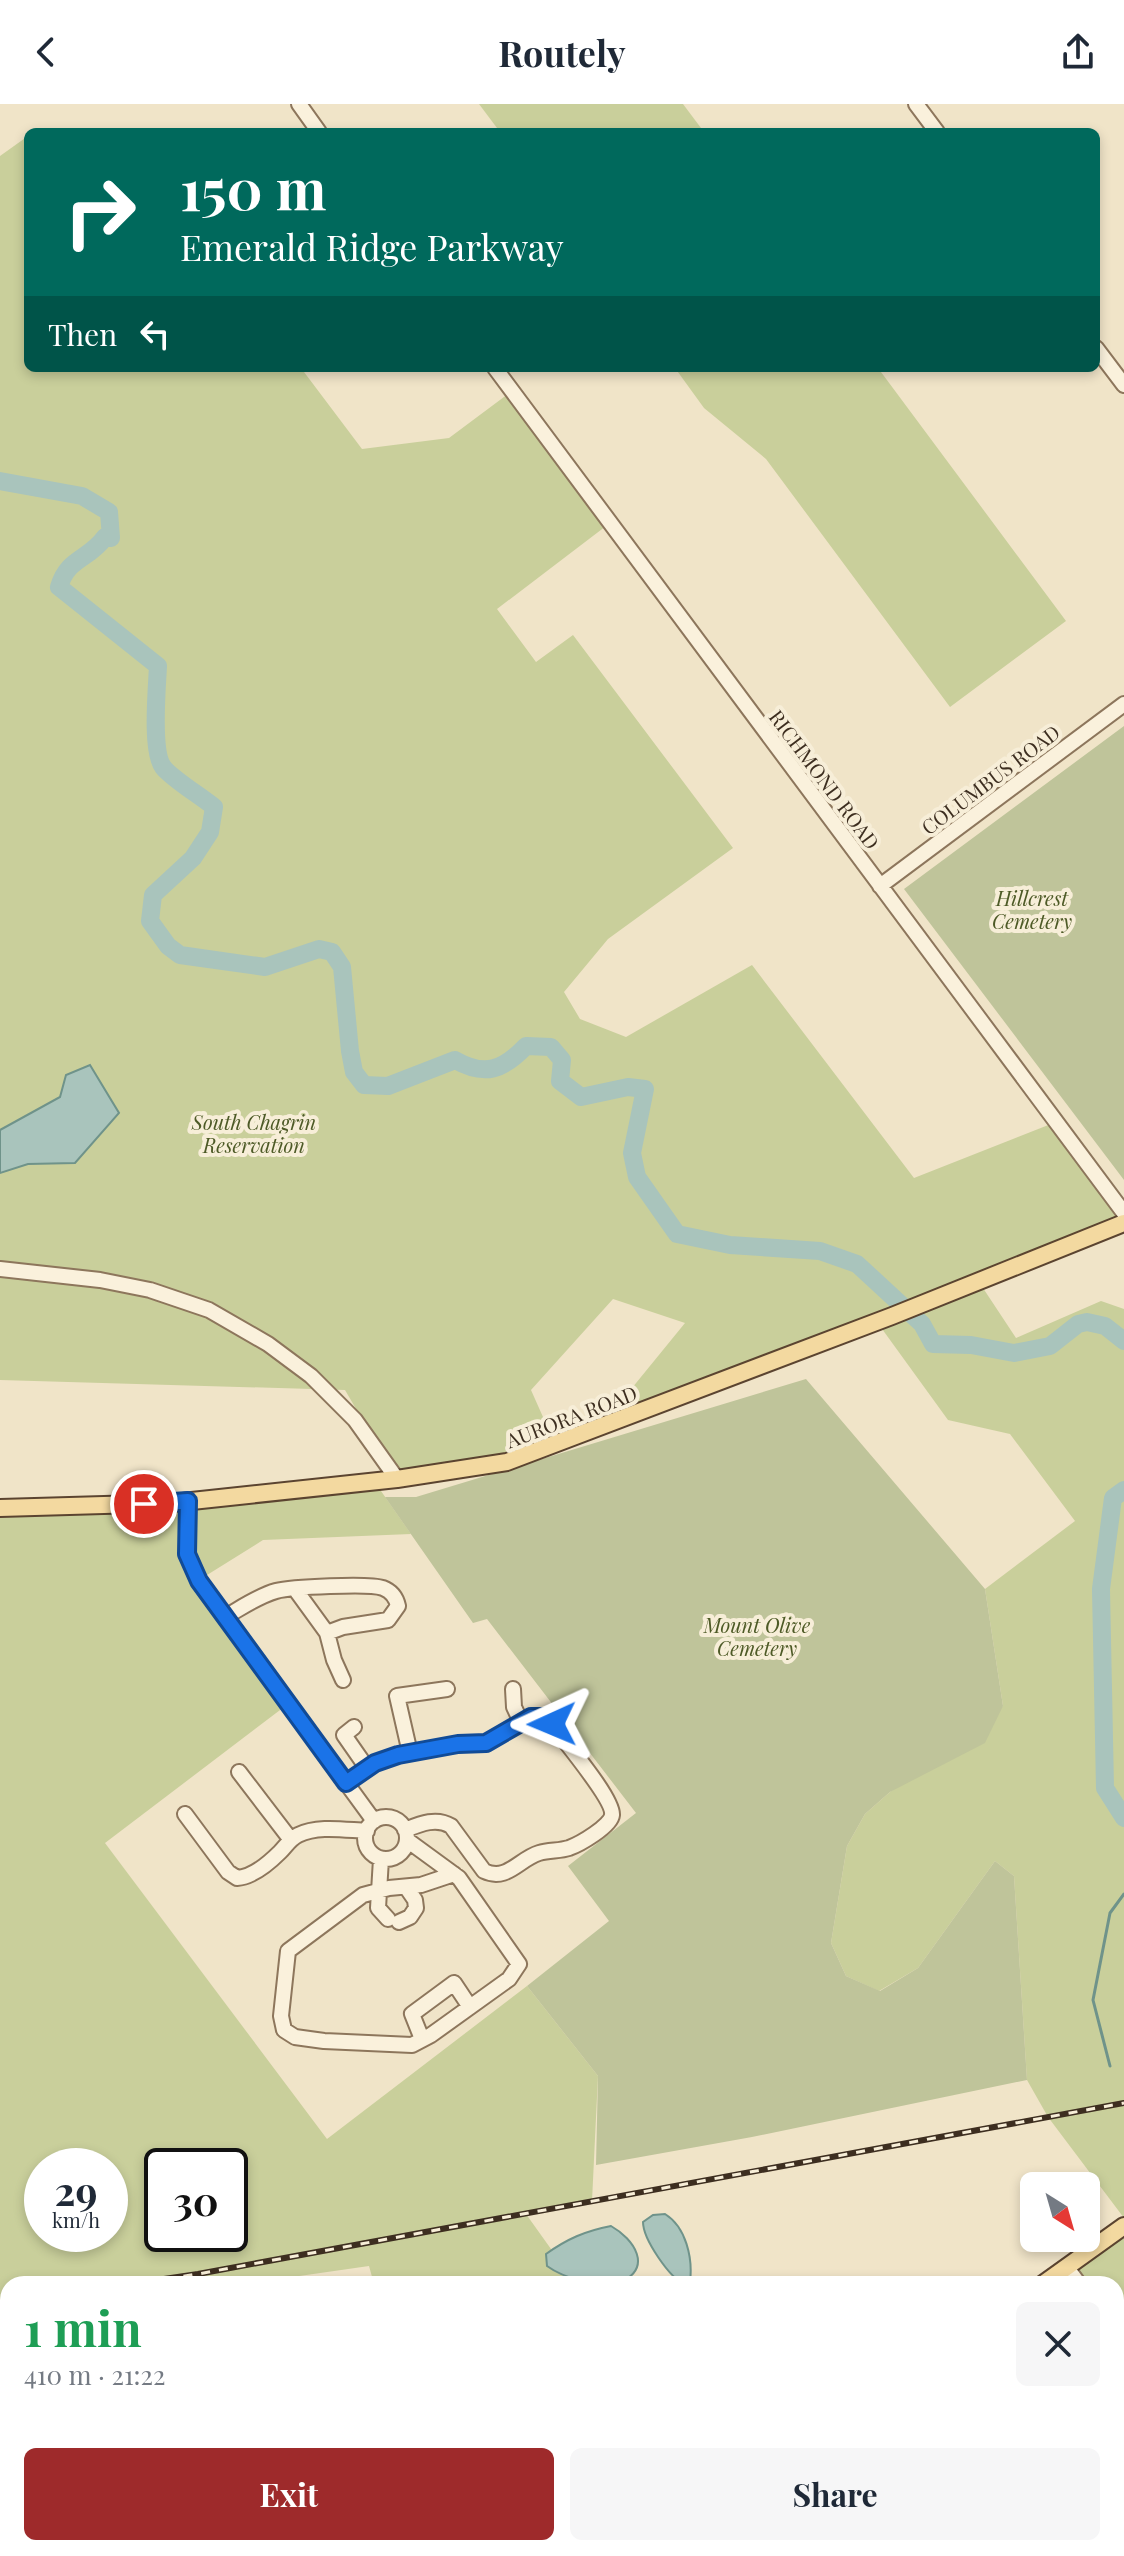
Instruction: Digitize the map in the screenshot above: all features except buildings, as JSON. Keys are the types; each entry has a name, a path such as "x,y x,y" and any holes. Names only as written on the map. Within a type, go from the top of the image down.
{"main road":[{"name":"AURORA ROAD","path":"0,1508 188,1501 397,1479 507,1462 923,1304 1124,1223"},
{"path":"1055,2276 1124,2226"}],"street":[{"path":"299,104 316,128"},
{"path":"916,104 934,128"},
{"path":"1100,353 1124,385"},
{"name":"RICHMOND ROAD","path":"498,372 1124,1213"},
{"name":"COLUMBUS ROAD","path":"880,886 1124,704"},
{"path":"0,1269 100,1280 150,1290 209,1310 268,1344 311,1376 355,1420 397,1479"},
{"path":"185,1814 228,1872 237,1878 251,1874 275,1857 291,1840 307,1831 371,1826 380,1819 392,1818 402,1825 406,1846 393,1858 381,1859 368,1848 371,1826 346,1783 199,1581 187,1554 188,1501"},
{"path":"225,1617 275,1591 367,1584 385,1588 396,1598 398,1606 388,1620 343,1627 327,1633"},
{"path":"295,1589 327,1633 343,1680"},
{"path":"410,1753 397,1696 447,1689"},
{"path":"513,1689 514,1707 521,1722"},
{"path":"383,1707 399,1705"},
{"path":"346,1783 375,1763 458,1744 486,1743 521,1722 543,1717 552,1724 611,1806 610,1821 582,1842 568,1848 536,1853 499,1874 484,1871 451,1826 444,1822 431,1822 406,1835"},
{"path":"354,1727 344,1735 367,1768"},
{"path":"239,1772 291,1840"},
{"path":"406,1835 454,1874 519,1964 509,1979 412,2045 295,2037 284,2030 281,2016 288,1951 363,1895 421,1885 454,1874"},
{"path":"381,1859 378,1908 393,1921 410,1917 416,1908 415,1900 406,1887"},
{"path":"422,2039 412,2014 454,1983 470,2007"},
{"path":"1067,2268 1073,2276"}],"green space":[{"path":"479,104 683,104 701,128 497,128"},
{"name":"South Chagrin Reservation","path":"24,139 24,372 304,372 362,449 449,438 512,391 610,523 497,609 536,662 573,635 733,848 608,939 564,992 580,1019 626,1037 752,965 914,1178 1056,1122 1124,1223 979,1282 1016,1338 1101,1301 1124,1309 1124,2218 1100,2186 1100,2172 1089,2172 1048,2117 1027,2080 1014,1876 995,1861 918,1968 879,1991 846,1976 831,1943 847,1846 865,1814 1003,1706 985,1589 1075,1521 1010,1434 948,1420 877,1322 601,1426 685,1323 613,1299 531,1390 555,1444 397,1479 345,1390 0,1380 0,156"},
{"path":"678,372 881,372 1066,621 950,707 766,459 704,408"},
{"name":"Hillcrest Cemetery","path":"1124,726 1124,1180 904,889"},
{"name":"Mount Olive Cemetery","path":"806,1379 985,1589 1003,1706 985,1743 890,1792 865,1814 847,1846 831,1943 846,1976 880,1991 918,1968 995,1861 1014,1876 1027,2080 752,2137 596,2165 598,2076 527,1986 609,1921 568,1866 636,1813 487,1619 473,1623 385,1497 416,1497"},
{"path":"374,1481 411,1534 263,1540 199,1580 288,1704 105,1843 327,2139 527,1986 598,2076 592,2201 526,2214 570,2276 372,2276 369,2266 300,2276 0,2276 0,1508"},
{"path":"1124,2226 1124,2276 1073,2276 1067,2268 1089,2252 1100,2252 1100,2244"}],"water":[{"path":"90,1065 119,1113 75,1163 28,1164 0,1173 0,1130 60,1097 66,1075"},
{"path":"665,2214 683,2235 689,2253 691,2276 673,2276 652,2248 643,2222 653,2215"},
{"path":"611,2226 633,2246 638,2262 636,2270 631,2276 568,2276 547,2266 546,2254 585,2233"}],"waterway":[{"path":"0,481 82,496 109,512 111,538 105,537 73,564 59,587 158,666 156,719 159,759 173,776 214,807 210,832 193,858 153,895 150,921 168,946 180,955 265,967 319,949 332,952 342,967 354,1072 364,1085 388,1086 455,1060 476,1068 493,1068 509,1061 526,1046 551,1047 562,1060 560,1081 581,1097 628,1087 645,1089 632,1153 637,1177 677,1234 730,1245 820,1251 857,1264 922,1324 933,1344 971,1345 1014,1353 1050,1346 1078,1324 1087,1322 1105,1326 1124,1341"},
{"path":"1124,1490 1113,1498 1101,1589 1105,1788 1124,1818"},
{"path":"1110,2066 1093,2000 1110,1913 1124,1894"}],"railway":[{"path":"184,2276 1124,2103"}],"route":[{"path":"144,1504 188,1501 187,1554 199,1581 346,1783 375,1763 398,1755 458,1744 486,1743 531,1717 543,1717 552,1724"}]}
